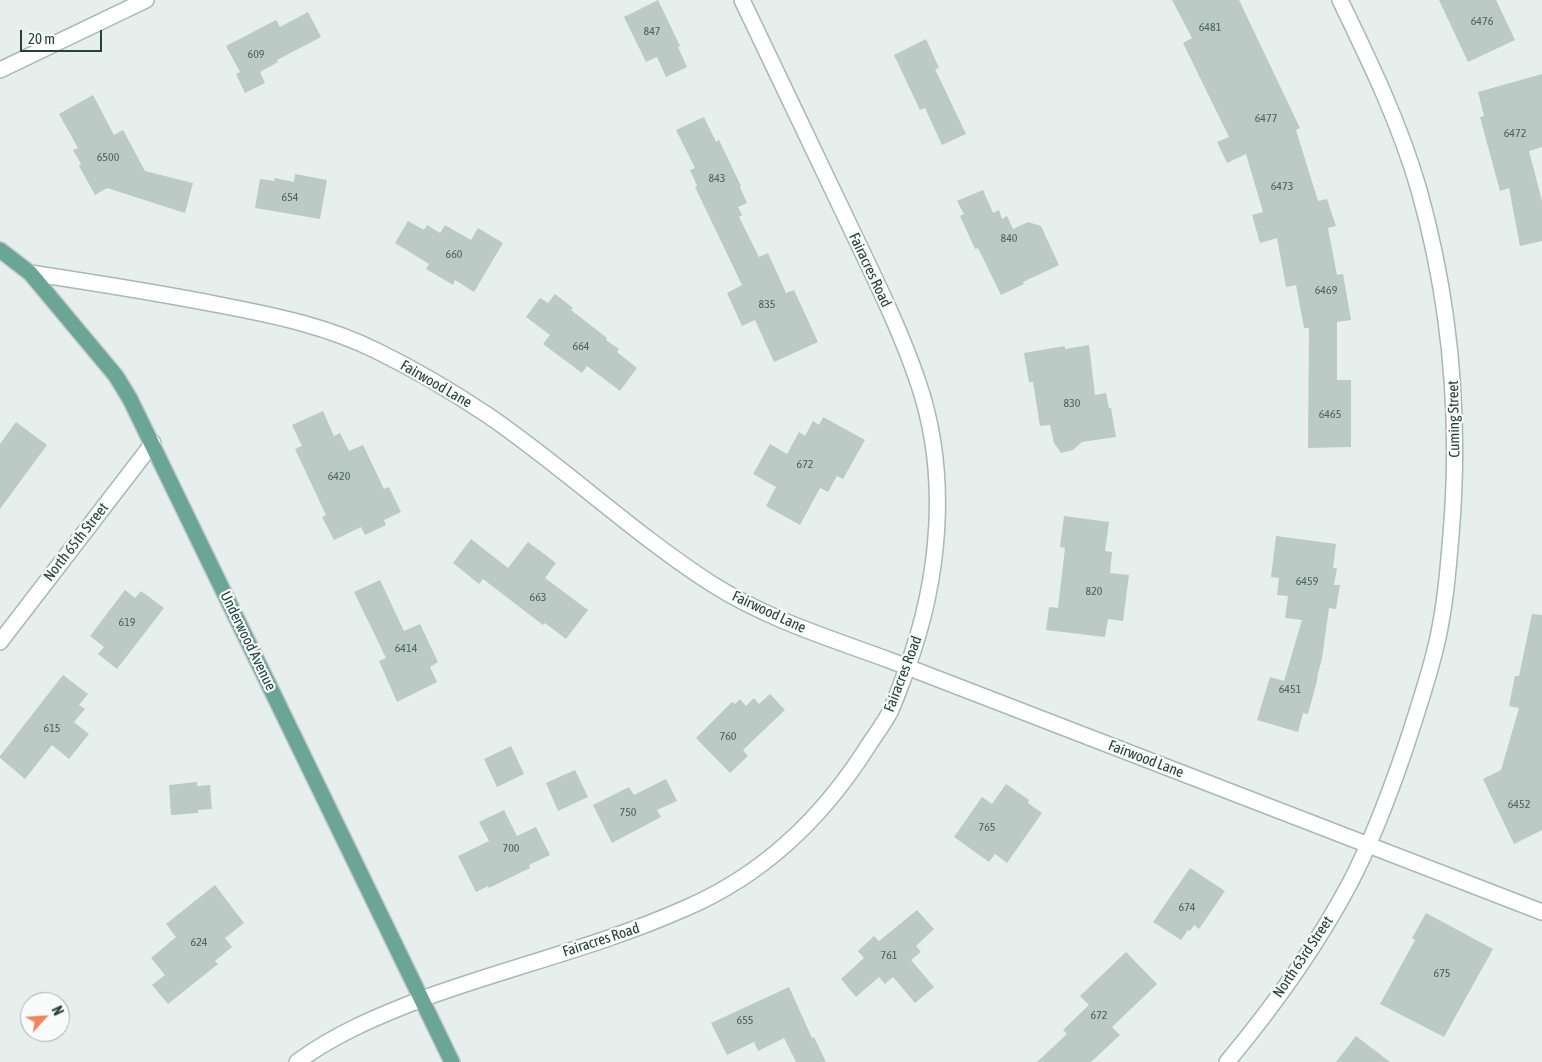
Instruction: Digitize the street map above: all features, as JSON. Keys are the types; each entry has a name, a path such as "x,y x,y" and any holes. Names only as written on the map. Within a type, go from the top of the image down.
{"main road":[{"name":"Underwood Avenue","path":"0,250 30,273 116,376 130,399 452,1062"}],"street":[{"path":"0,70 146,0"},
{"name":"Fairacres Road","path":"297,1062 348,1030 388,1012 459,985 642,927 691,906 738,880 785,846 820,812 852,772 891,710 920,631 928,596 937,525 937,487 928,420 919,383 890,310 742,0"},
{"name":"Cuming Street","path":"1340,0 1389,106 1418,189 1442,292 1451,353 1456,419 1454,498 1447,582 1437,641 1421,700 1385,808 1368,845"},
{"name":"Fairwood Lane","path":"30,273 164,294 280,317 330,332 374,350 434,381 490,417 675,559 714,585 786,623 907,667 1542,912"},
{"name":"North 65th Street","path":"0,642 153,443"},
{"name":"North 63rd Street","path":"1227,1062 1253,1031 1320,934 1350,882 1368,845"}],"building":[{"path":"658,0 680,46 678,47 687,67 666,77 657,57 646,62 624,17"},
{"path":"1172,0 1239,0 1300,128 1296,130 1318,201 1327,199 1336,226 1328,228 1337,275 1343,274 1351,320 1337,322 1337,380 1351,380 1351,447 1308,448 1309,328 1304,328 1296,285 1286,287 1277,238 1260,243 1252,215 1263,212 1246,154 1227,163 1217,142 1229,137 1183,43 1192,38"},
{"path":"1439,0 1496,0 1515,40 1468,62"},
{"path":"308,12 321,37 277,60 278,62 260,72 265,83 245,93 236,74 240,72 226,46 276,20 280,27"},
{"path":"926,39 939,68 935,69 966,134 942,145 925,108 920,110 894,55"},
{"path":"1542,74 1542,147 1529,151 1542,201 1542,241 1520,246 1509,188 1500,191 1480,117 1484,116 1478,92"},
{"path":"93,95 114,135 123,130 145,171 193,183 185,213 107,188 95,195 79,166 81,164 73,150 78,148 59,114"},
{"path":"704,117 716,142 719,140 741,186 747,203 738,207 742,215 739,217 759,257 768,253 786,293 794,290 818,342 774,362 755,320 742,326 727,293 742,285 695,187 697,186 690,170 695,168 676,130"},
{"path":"295,174 327,180 320,219 255,208 260,179 274,181 275,178 294,182"},
{"path":"983,190 993,213 999,210 1002,219 1007,216 1013,229 1028,222 1041,226 1059,265 1001,295 978,248 975,249 960,216 964,214 957,201"},
{"path":"408,221 424,230 427,225 440,233 445,225 471,240 478,228 503,243 474,292 455,280 453,285 426,269 429,264 395,243"},
{"path":"555,294 573,308 571,310 607,338 606,340 619,349 617,352 637,368 620,391 587,366 582,373 543,344 550,335 526,317 540,298 548,303"},
{"path":"1089,345 1095,395 1106,393 1109,408 1111,408 1116,437 1082,442 1073,450 1061,453 1054,443 1050,425 1040,426 1033,382 1029,382 1024,353 1065,346 1065,349"},
{"path":"323,411 334,436 340,433 349,451 363,445 384,489 389,487 401,512 384,520 386,525 365,535 361,527 334,540 322,517 326,515 295,449 302,446 292,425"},
{"path":"823,417 865,440 843,479 837,476 828,492 820,488 800,525 766,506 776,487 753,474 770,444 787,454 799,432 805,436 813,421 819,425"},
{"path":"16,422 47,445 0,509 0,444"},
{"path":"1064,516 1109,522 1105,551 1112,552 1110,573 1129,575 1123,621 1108,619 1105,637 1046,630 1049,607 1058,608 1065,548 1060,547"},
{"path":"1276,536 1336,544 1333,568 1337,568 1334,585 1340,585 1336,609 1329,608 1318,677 1308,714 1303,713 1298,732 1257,720 1270,677 1284,681 1302,620 1285,618 1288,596 1277,595 1279,578 1271,577"},
{"path":"471,539 508,568 528,542 556,563 545,578 588,610 566,639 545,623 543,625 483,579 479,584 453,563"},
{"path":"380,580 404,631 420,624 438,662 430,667 437,682 397,702 379,661 386,658 354,592"},
{"path":"125,590 135,598 141,591 164,608 117,669 98,654 104,647 90,636"},
{"path":"1532,614 1542,615 1542,830 1514,844 1483,779 1501,770 1519,708 1509,706 1515,676 1519,676"},
{"path":"63,675 88,694 79,705 85,709 74,722 89,734 69,759 52,745 25,779 0,756"},
{"path":"770,694 785,710 743,750 748,756 730,773 696,738 732,702 735,704 740,699 746,706 754,698 759,704"},
{"path":"511,746 524,774 497,787 484,759"},
{"path":"575,770 588,797 558,811 546,783"},
{"path":"666,779 677,801 657,810 661,817 612,843 593,805 629,787 634,795"},
{"path":"197,782 197,786 210,785 212,809 198,810 198,813 171,815 169,785"},
{"path":"1006,784 1029,800 1028,803 1042,813 1007,863 995,854 989,862 954,837 982,797 992,804"},
{"path":"504,810 517,836 536,827 550,855 529,865 530,868 489,888 488,886 476,892 458,856 489,841 479,822"},
{"path":"1190,868 1225,891 1199,929 1194,925 1181,940 1153,922"},
{"path":"215,885 244,923 225,938 232,947 215,961 218,964 168,1004 152,985 165,975 151,958 176,937 166,924"},
{"path":"917,910 934,929 916,946 921,952 911,960 934,987 915,1003 893,977 885,984 879,977 856,997 841,979 864,958 858,951 874,936 879,941"},
{"path":"1426,913 1493,949 1444,1037 1380,1004 1415,940 1412,938"},
{"path":"1126,952 1157,984 1112,1027 1120,1035 1091,1062 1037,1062 1067,1034 1063,1030 1089,1005 1080,996"},
{"path":"789,987 812,1038 814,1037 826,1062 796,1062 784,1038 758,1051 754,1042 727,1055 711,1023"},
{"path":"1356,1036 1390,1062 1336,1062"}]}
